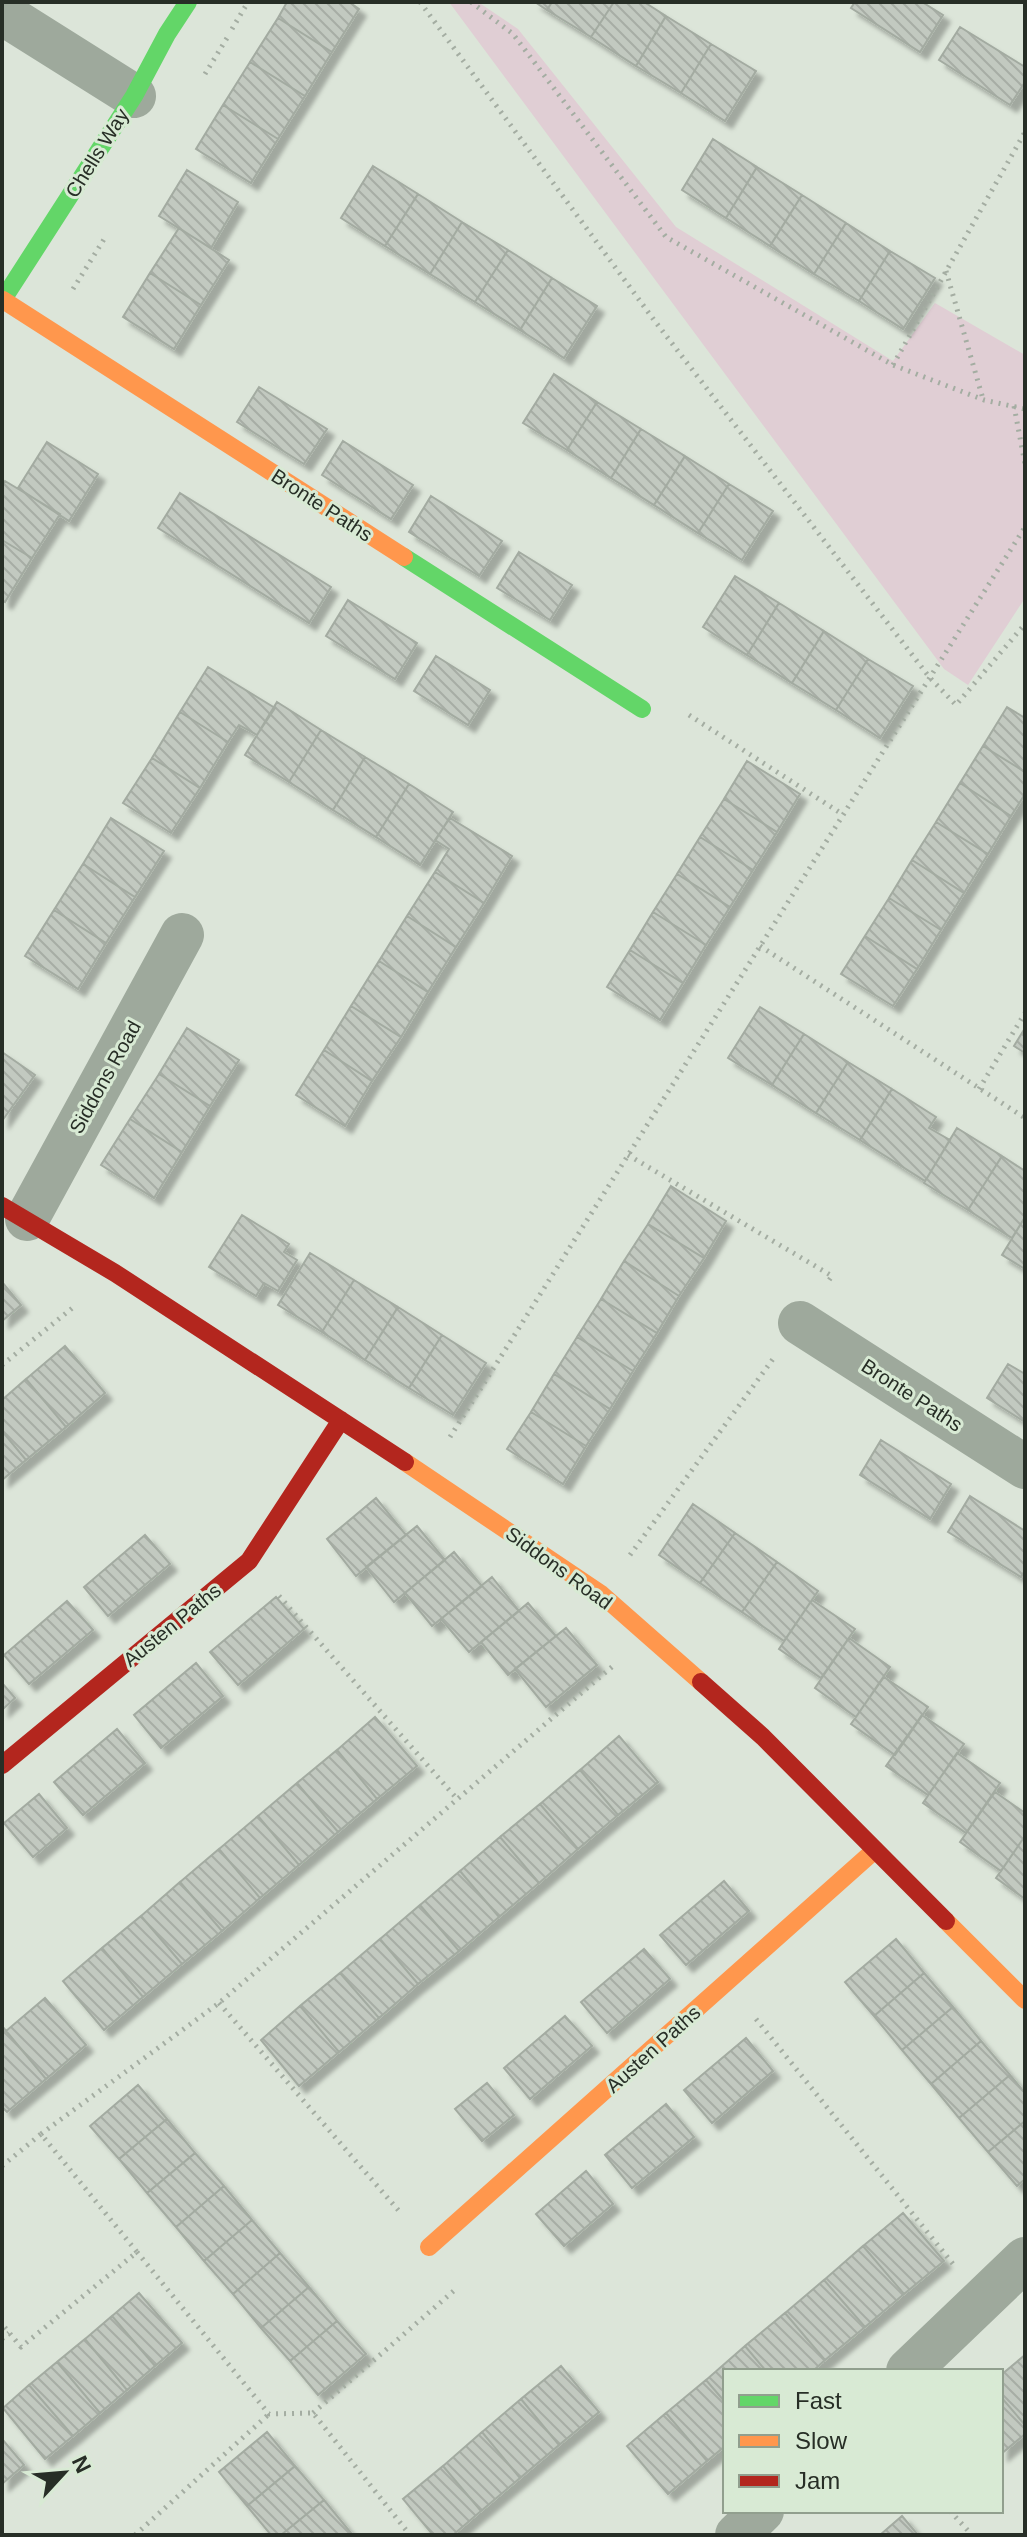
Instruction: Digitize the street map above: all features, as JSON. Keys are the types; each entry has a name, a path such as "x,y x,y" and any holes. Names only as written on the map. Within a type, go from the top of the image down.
{"street":[{"name":"Chells Way","path":"2,301 134,96 188,2"},
{"path":"2,13 134,96"},
{"name":"Bronte Paths","path":"2,301 642,709"},
{"name":"Siddons Road","path":"182,935 15,1212 115,1273 426,1475 601,1594 763,1737 1025,2000"},
{"name":"Bronte Paths","path":"800,1323 1025,1467"},
{"name":"Austen Paths","path":"2,1765 249,1561 341,1420"},
{"name":"Austen Paths","path":"429,2247 875,1850"},
{"path":"910,2369 1025,2259"},
{"path":"737,2535 760,2513"}],"path":[{"path":"420,2 654,320 930,678 956,705 1025,624"},
{"path":"471,2 513,34 666,237 893,365 984,400 1025,409"},
{"path":"893,365 1025,132"},
{"path":"946,269 984,400"},
{"path":"1014,406 1025,464"},
{"path":"426,1475 1025,527"},
{"path":"642,709 653,692 842,814"},
{"path":"760,946 1025,1118"},
{"path":"979,1089 1025,1013"},
{"path":"601,1594 832,1276 628,1155"},
{"path":"2,1365 115,1273"},
{"path":"249,1561 458,1800"},
{"path":"2,2166 219,2003 648,1637"},
{"path":"727,1983 981,2299"},
{"path":"135,2535 269,2414 313,2413 461,2285 219,2003"},
{"path":"41,2134 269,2414"},
{"path":"2,2324 21,2347 137,2252"},
{"path":"2,2339 9,2333"},
{"path":"313,2413 410,2535"},
{"path":"952,2513 972,2535"}],"shaded area":[{"path":"449,2 478,2 518,29 676,227 893,361 935,303 1025,355 1025,598 968,685 944,669"}],"building":[{"path":"287,2 349,2 359,9 332,52 278,18"},
{"path":"535,2 552,2 547,10"},
{"path":"552,2 614,2 591,37 547,10"},
{"path":"614,2 644,2 666,16 636,66 591,37"},
{"path":"855,2 922,2 943,15 920,52 851,8"},
{"path":"666,16 711,44 681,93 636,66"},
{"path":"278,18 332,52 305,96 250,62"},
{"path":"960,27 1025,67 1025,82 1010,105 939,60"},
{"path":"711,44 756,71 725,121 681,93"},
{"path":"250,62 305,96 278,139 223,105"},
{"path":"223,105 278,139 251,183 196,149"},
{"path":"713,139 757,167 726,218 682,190"},
{"path":"373,166 418,194 385,246 341,218"},
{"path":"757,167 802,195 770,246 726,218"},
{"path":"187,170 238,202 211,248 159,216"},
{"path":"418,194 462,222 430,274 385,246"},
{"path":"802,195 846,223 814,274 770,246"},
{"path":"462,222 508,250 475,302 430,274"},
{"path":"846,223 890,251 859,301 814,274"},
{"path":"179,228 229,260 201,305 150,273"},
{"path":"508,250 552,278 520,330 475,302"},
{"path":"890,251 935,278 903,329 859,301"},
{"path":"150,273 201,305 174,349 123,317"},
{"path":"552,278 597,306 564,358 520,330"},
{"path":"554,374 597,402 567,450 523,423"},
{"path":"259,387 327,429 304,464 237,422"},
{"path":"597,402 641,429 611,478 567,450"},
{"path":"641,429 685,456 654,505 611,478"},
{"path":"343,441 413,485 391,519 322,475"},
{"path":"47,442 98,474 69,521 18,488"},
{"path":"685,456 729,484 698,533 654,505"},
{"path":"5,481 60,514 32,558 2,540 2,486"},
{"path":"729,484 773,511 742,560 698,533"},
{"path":"180,493 331,587 309,623 158,528"},
{"path":"431,496 502,541 479,576 409,532"},
{"path":"2,540 32,558 5,602 2,600"},
{"path":"519,552 572,585 550,620 497,588"},
{"path":"735,576 779,603 747,655 703,627"},
{"path":"348,600 417,643 395,679 326,636"},
{"path":"779,603 824,631 792,683 747,655"},
{"path":"824,631 868,659 836,710 792,683"},
{"path":"436,656 490,690 468,725 414,691"},
{"path":"868,659 913,686 880,738 836,710"},
{"path":"208,667 275,708 257,735 239,725 228,742 180,712"},
{"path":"277,702 321,730 289,782 245,755"},
{"path":"1007,707 1025,718 1025,772 983,746"},
{"path":"180,712 228,742 200,788 152,758"},
{"path":"321,730 365,757 333,810 289,782"},
{"path":"983,746 1025,772 1025,794 1011,816 960,783"},
{"path":"365,757 409,784 376,837 333,810"},
{"path":"152,758 200,788 171,833 123,803"},
{"path":"747,761 800,794 777,832 724,799"},
{"path":"960,783 1011,816 988,854 936,822"},
{"path":"409,784 453,812 420,865 376,837"},
{"path":"724,799 777,832 753,870 700,837"},
{"path":"111,818 164,851 135,897 83,864"},
{"path":"450,818 512,856 484,903 435,872 449,849 435,840"},
{"path":"936,822 988,854 964,893 912,860"},
{"path":"700,837 753,870 730,907 677,874"},
{"path":"912,860 964,893 941,930 889,898"},
{"path":"83,864 135,897 106,943 54,910"},
{"path":"435,872 484,903 456,947 407,916"},
{"path":"677,874 730,907 706,945 653,912"},
{"path":"889,898 941,930 917,969 865,936"},
{"path":"54,910 106,943 78,989 25,956"},
{"path":"653,912 706,945 683,983 630,950"},
{"path":"407,916 456,947 428,992 379,961"},
{"path":"865,936 917,969 893,1006 841,974"},
{"path":"630,950 683,983 660,1020 607,987"},
{"path":"379,961 428,992 401,1037 351,1006"},
{"path":"351,1006 401,1037 372,1081 324,1050"},
{"path":"760,1007 804,1034 772,1085 728,1058"},
{"path":"187,1028 239,1060 210,1106 159,1074"},
{"path":"1025,1028 1025,1053 1014,1046"},
{"path":"804,1034 848,1062 816,1113 772,1085"},
{"path":"324,1050 372,1081 345,1126 296,1095"},
{"path":"2,1052 35,1075 2,1121"},
{"path":"848,1062 892,1089 860,1140 816,1113"},
{"path":"159,1074 210,1106 182,1152 130,1119"},
{"path":"892,1089 936,1117 929,1128 950,1140 925,1181 860,1140"},
{"path":"130,1119 182,1152 154,1198 101,1165"},
{"path":"957,1128 1002,1156 968,1210 924,1183"},
{"path":"1002,1156 1025,1171 1025,1217 1012,1238 968,1210"},
{"path":"671,1186 726,1221 704,1258 648,1224"},
{"path":"242,1215 289,1244 284,1252 297,1260 278,1291 264,1283 256,1296 209,1267"},
{"path":"1025,1217 1025,1269 1002,1255"},
{"path":"648,1224 704,1258 679,1296 624,1261"},
{"path":"310,1253 354,1280 322,1332 278,1305"},
{"path":"624,1261 679,1296 657,1333 601,1299"},
{"path":"354,1280 398,1307 365,1360 322,1332"},
{"path":"2,1282 21,1305 2,1321"},
{"path":"601,1299 657,1333 633,1371 577,1337"},
{"path":"398,1307 442,1335 409,1388 365,1360"},
{"path":"442,1335 486,1363 453,1415 409,1388"},
{"path":"577,1337 633,1371 610,1409 554,1374"},
{"path":"65,1346 105,1393 66,1427 26,1379"},
{"path":"1008,1364 1025,1374 1025,1422 987,1398"},
{"path":"554,1374 610,1409 586,1446 531,1412"},
{"path":"26,1379 66,1427 26,1460 2,1431 2,1400"},
{"path":"531,1412 586,1446 563,1484 507,1449"},
{"path":"2,1431 26,1460 2,1480"},
{"path":"881,1440 951,1484 930,1519 860,1475"},
{"path":"970,1496 1025,1531 1025,1570 1021,1577 948,1532"},
{"path":"376,1498 406,1535 356,1576 327,1539"},
{"path":"693,1504 735,1533 700,1583 659,1555"},
{"path":"417,1526 445,1560 394,1602 366,1567"},
{"path":"735,1533 777,1562 742,1612 700,1583"},
{"path":"145,1535 170,1564 108,1616 84,1587"},
{"path":"454,1552 482,1586 432,1626 405,1593"},
{"path":"777,1562 818,1591 784,1641 742,1612"},
{"path":"492,1577 519,1611 469,1652 441,1619"},
{"path":"276,1597 304,1629 238,1685 210,1652"},
{"path":"812,1600 855,1629 821,1678 779,1649"},
{"path":"67,1601 93,1630 29,1684 4,1655"},
{"path":"528,1603 556,1636 508,1675 481,1642"},
{"path":"566,1628 597,1665 546,1707 515,1669"},
{"path":"849,1638 890,1667 856,1717 815,1688"},
{"path":"196,1663 223,1696 161,1748 134,1715"},
{"path":"884,1677 928,1707 895,1755 851,1724"},
{"path":"2,1683 15,1698 2,1710"},
{"path":"922,1715 964,1744 928,1795 886,1766"},
{"path":"375,1717 417,1766 377,1799 337,1750"},
{"path":"117,1729 145,1763 83,1815 54,1782"},
{"path":"619,1736 658,1782 618,1815 580,1770"},
{"path":"337,1750 377,1799 338,1832 297,1783"},
{"path":"957,1753 1000,1783 966,1833 923,1803"},
{"path":"580,1770 618,1815 578,1849 540,1804"},
{"path":"297,1783 338,1832 299,1865 258,1816"},
{"path":"995,1792 1025,1813 1025,1836 1001,1871 960,1842"},
{"path":"39,1794 67,1828 33,1857 4,1823"},
{"path":"540,1804 578,1849 539,1883 500,1837"},
{"path":"258,1816 299,1865 260,1898 219,1849"},
{"path":"1025,1836 1025,1899 996,1878"},
{"path":"500,1837 539,1883 499,1917 460,1871"},
{"path":"219,1849 260,1898 222,1931 180,1882"},
{"path":"460,1871 499,1917 459,1951 420,1905"},
{"path":"724,1881 749,1911 686,1965 660,1935"},
{"path":"180,1882 222,1931 182,1964 141,1916"},
{"path":"420,1905 459,1951 418,1984 380,1939"},
{"path":"141,1916 182,1964 143,1997 102,1948"},
{"path":"380,1939 418,1984 379,2018 340,1973"},
{"path":"896,1939 924,1973 874,2016 845,1982"},
{"path":"102,1948 143,1997 104,2030 63,1981"},
{"path":"644,1949 670,1979 607,2033 581,2002"},
{"path":"340,1973 379,2018 339,2052 300,2006"},
{"path":"924,1973 953,2007 902,2050 874,2016"},
{"path":"45,1998 86,2045 46,2079 6,2031"},
{"path":"300,2006 339,2052 299,2086 261,2040"},
{"path":"953,2007 981,2041 931,2084 902,2050"},
{"path":"565,2016 592,2046 530,2099 504,2068"},
{"path":"2,2026 46,2079 7,2112 2,2107"},
{"path":"746,2038 773,2071 712,2123 684,2090"},
{"path":"981,2041 1010,2075 959,2118 931,2084"},
{"path":"1010,2075 1025,2093 1025,2121 988,2152 959,2118"},
{"path":"487,2083 514,2115 482,2141 455,2109"},
{"path":"138,2085 167,2119 119,2159 90,2126"},
{"path":"666,2104 694,2137 632,2188 605,2155"},
{"path":"167,2119 195,2153 147,2193 119,2159"},
{"path":"1025,2121 1025,2179 1017,2186 988,2152"},
{"path":"195,2153 224,2186 176,2227 147,2193"},
{"path":"586,2171 613,2204 564,2246 536,2214"},
{"path":"224,2186 252,2220 204,2261 176,2227"},
{"path":"903,2213 944,2261 904,2294 863,2246"},
{"path":"252,2220 280,2253 233,2294 204,2261"},
{"path":"863,2246 904,2294 865,2327 824,2280"},
{"path":"280,2253 309,2287 261,2328 233,2294"},
{"path":"824,2280 865,2327 825,2360 785,2313"},
{"path":"309,2287 337,2321 290,2361 261,2328"},
{"path":"139,2293 182,2343 155,2366 112,2316"},
{"path":"785,2313 825,2360 815,2369 764,2369 745,2346"},
{"path":"112,2316 155,2366 127,2390 85,2339"},
{"path":"337,2321 366,2354 318,2395 290,2361"},
{"path":"85,2339 127,2390 100,2413 57,2362"},
{"path":"745,2346 764,2369 723,2369 723,2400 706,2380"},
{"path":"1025,2355 1025,2425 1003,2399 1003,2373"},
{"path":"57,2362 100,2413 73,2436 29,2385"},
{"path":"561,2366 599,2412 559,2445 521,2399"},
{"path":"706,2380 723,2400 723,2448 707,2461 666,2413"},
{"path":"29,2385 73,2436 45,2459 3,2408"},
{"path":"521,2399 559,2445 520,2478 482,2432"},
{"path":"1003,2399 1025,2425 1025,2434 1003,2452"},
{"path":"666,2413 707,2461 668,2494 627,2446"},
{"path":"267,2432 295,2466 247,2506 219,2472"},
{"path":"482,2432 520,2478 481,2511 443,2466"},
{"path":"2,2439 24,2465 2,2484"},
{"path":"295,2466 324,2500 281,2535 271,2535 247,2506"},
{"path":"443,2466 481,2511 453,2535 433,2535 403,2499"},
{"path":"324,2500 351,2533 349,2535 281,2535"},
{"path":"902,2516 918,2535 880,2535"}],"traffic: fast":[{"path":"2,301 134,96 188,2"},
{"path":"404,557 642,709"}],"traffic: slow":[{"path":"3,300 404,557"},
{"path":"405,1462 601,1594 701,1682"},
{"path":"429,2247 875,1850"},
{"path":"946,1921 1025,2000"}],"traffic: jam":[{"path":"2,1206 115,1273 405,1462"},
{"path":"2,1765 249,1561 341,1420"},
{"path":"701,1682 763,1737 946,1921"}]}
